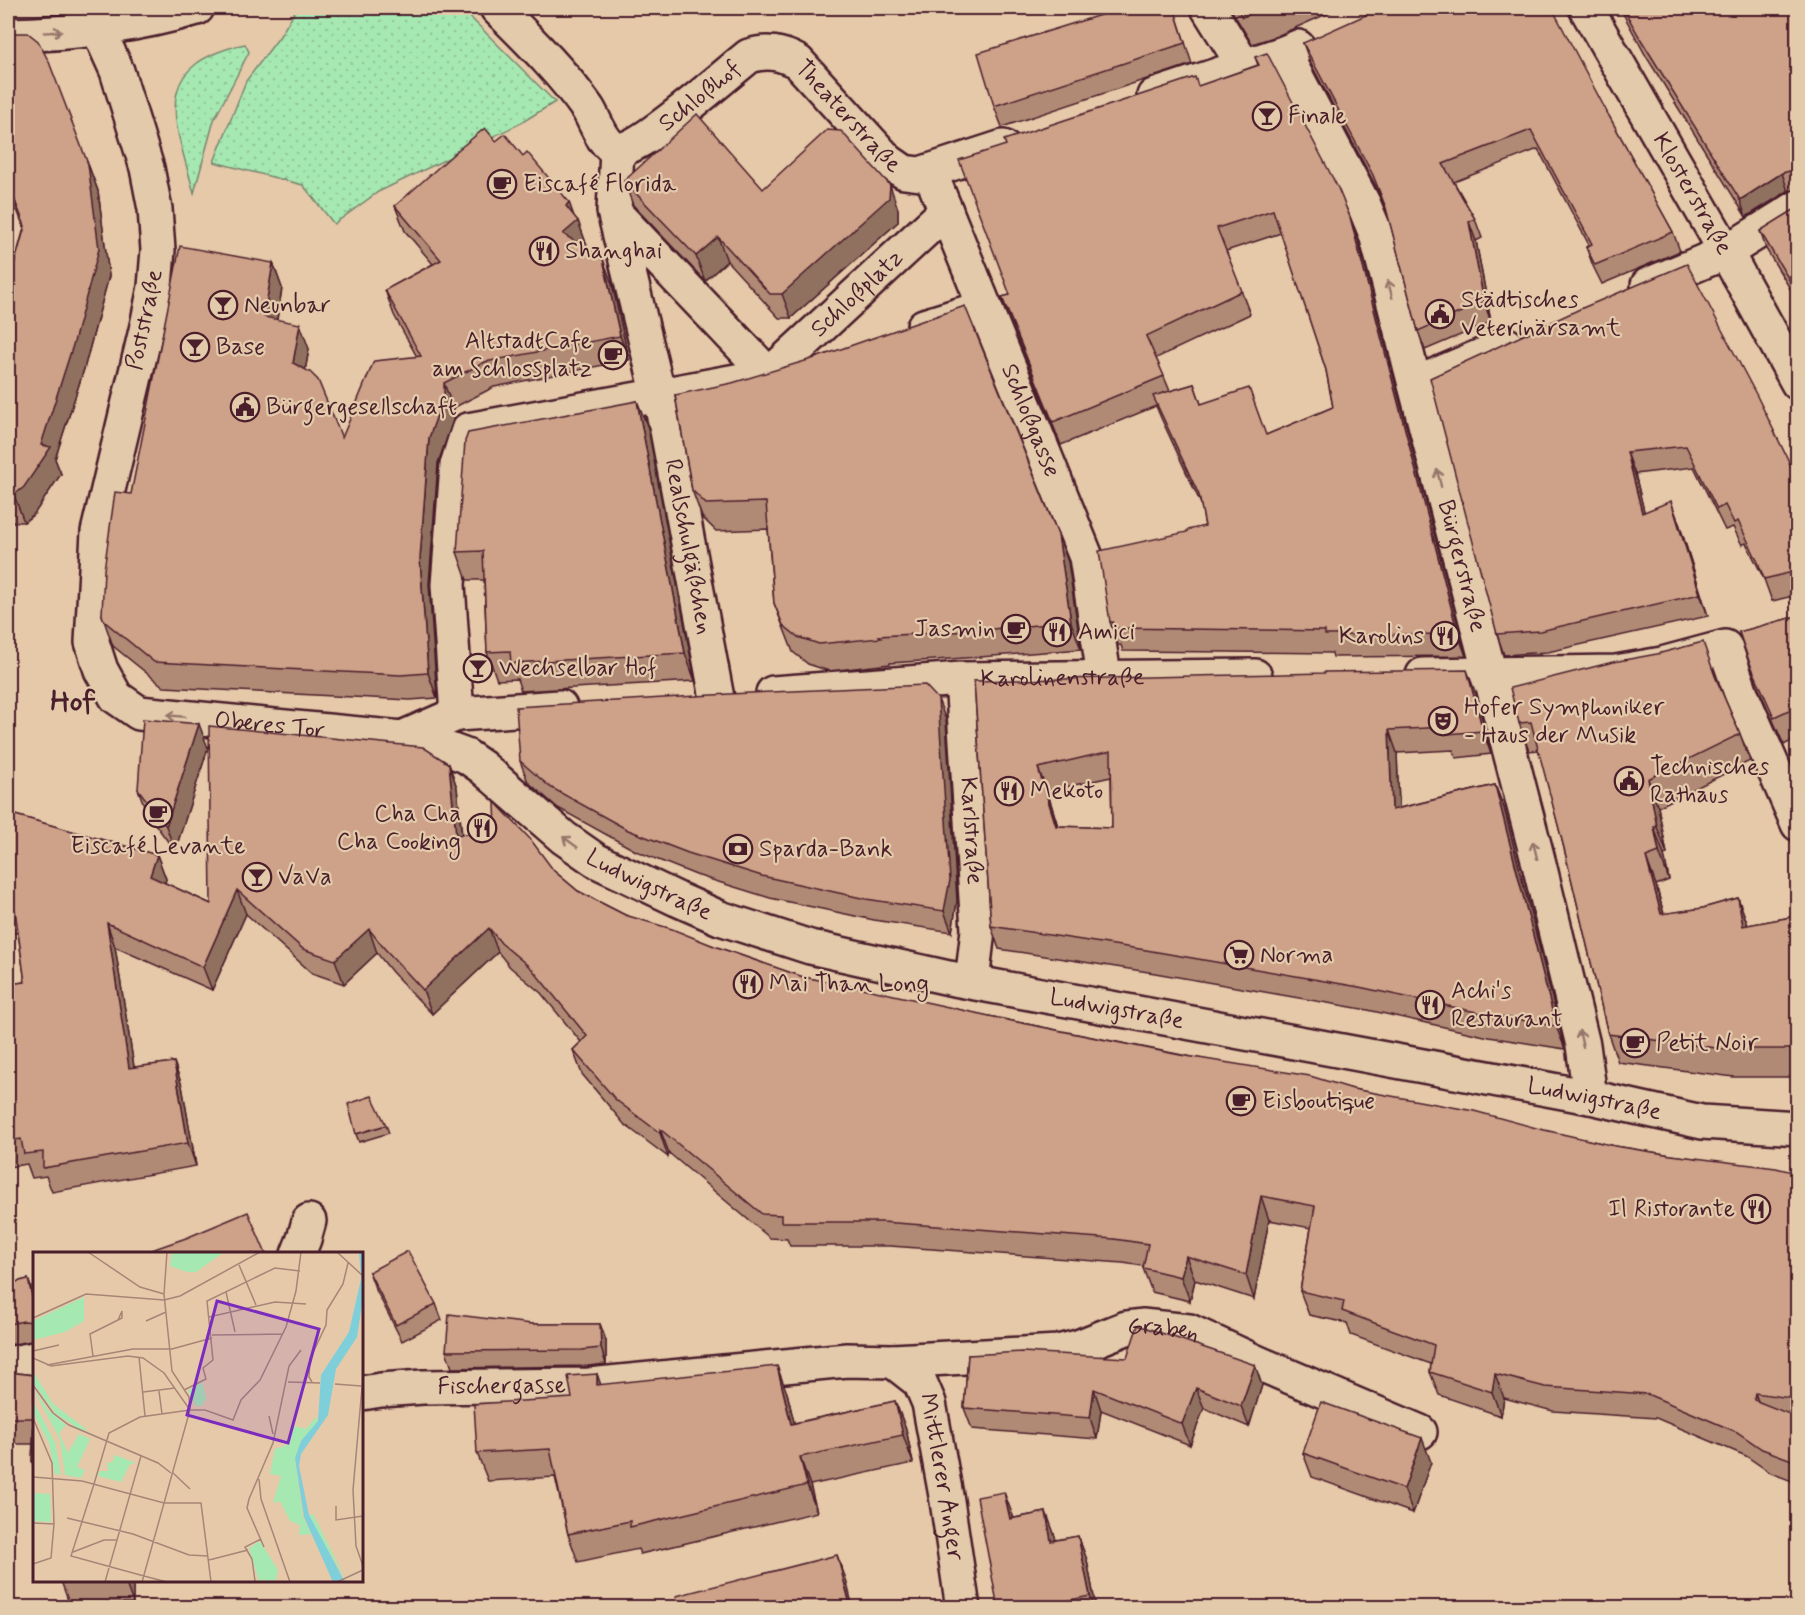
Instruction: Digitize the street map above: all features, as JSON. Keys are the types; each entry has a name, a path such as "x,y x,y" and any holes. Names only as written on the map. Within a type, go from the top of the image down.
{"street":[{"path":"8,35 97,15 197,8"},
{"path":"497,8 565,78 590,113 607,143 617,150 614,211 658,395"},
{"path":"1208,8 1244,66"},
{"name":"Klosterstraße","path":"1586,8 1726,252 1797,383"},
{"name":"Poststraße","path":"92,642 98,532 147,326 155,287 158,250 155,209 147,168 97,15"},
{"path":"1121,107 1284,53 1324,35"},
{"name":"Schloßhof","path":"617,150 632,147 651,135 749,56 768,52 786,56"},
{"name":"Bürgerstraße","path":"1284,53 1363,203 1376,234 1539,864 1583,1046 1590,1097"},
{"name":"Theaterstraße","path":"786,56 798,62 810,73 888,161 904,172 914,174 930,172 1032,137"},
{"name":"Schloßgasse","path":"930,172 1086,557 1104,676"},
{"path":"1619,297 1726,252 1797,207"},
{"path":"614,211 769,375"},
{"name":"Schloßplatz","path":"769,375 946,211"},
{"path":"894,336 985,307"},
{"path":"1415,384 1533,334"},
{"name":"Schloßplatz","path":"457,714 448,585 457,465 468,430 769,375 837,354"},
{"name":"Realschulgäßchen","path":"658,395 666,425 705,699"},
{"name":"Oberes Tor","path":"92,642 101,670 117,697 139,713 428,742 466,756 482,767"},
{"path":"1397,675 1616,672 1662,664 1725,647 1742,696 1797,824"},
{"name":"Karolinenstraße","path":"705,699 962,679 1280,676"},
{"name":"Karlstraße","path":"962,679 978,930 972,982"},
{"path":"402,738 457,714 587,706"},
{"name":"Ludwigstraße","path":"482,767 564,838 597,861 720,918 810,947 972,982 1590,1097 1702,1122 1797,1128"},
{"path":"299,1252 309,1221"},
{"name":"Graben","path":"893,1361 1058,1352 1078,1347 1126,1328 1142,1326 1189,1331 1420,1432"},
{"path":"8,1364 33,1359"},
{"name":"Fischergasse","path":"363,1393 423,1387 589,1385 848,1360 893,1361"},
{"name":"Mittlerer Anger","path":"893,1361 920,1382 929,1403 963,1608"},
{"path":"8,1384 33,1382"}],"green space":[{"path":"297,8 461,8 555,102 519,124 378,192 334,224 303,185 214,162 246,81 280,36"},
{"path":"245,44 249,52 214,120 194,193 176,120 176,100 181,82 193,66 214,54"}],"building":[{"path":"1123,8 1174,8 1185,43 994,106 978,53"},
{"path":"1237,8 1270,8 1242,17"},
{"path":"1385,8 1552,8 1673,232 1595,265 1586,247 1592,244 1531,130 1443,164 1475,219 1469,222 1484,302 1418,331 1386,208 1373,175 1303,43"},
{"path":"1623,8 1797,8 1797,172 1782,173 1740,200"},
{"path":"8,33 28,33 38,41 49,62 88,164 99,249 74,342 41,445 51,447 24,487 14,495 8,495 8,287 25,226 8,183"},
{"path":"1267,53 1338,188 1350,217 1458,634 1325,635 1325,631 1114,628 1113,622 1110,622 1099,551 1205,526 1199,495 1153,396 1194,384 1201,404 1249,388 1266,435 1333,407 1326,370 1273,210 1217,228 1242,291 1146,336 1164,376 1053,422 1002,297 1010,295 959,160 1006,145 1004,140 1195,77 1198,86 1259,65 1255,57"},
{"path":"697,114 763,189 827,130 841,131 890,185 889,198 782,294 770,294 718,237 696,256 624,181"},
{"path":"485,128 496,141 505,134 523,156 527,152 569,202 566,206 578,221 563,234 603,259 620,336 485,362 444,383 444,395 429,438 420,559 428,673 401,675 154,662 104,621 102,615 104,570 115,492 131,494 180,246 273,263 264,317 300,324 293,363 310,372 318,380 342,438 374,361 421,356 385,290 441,260 395,206"},
{"path":"1797,208 1797,293 1760,231"},
{"path":"1687,264 1757,396 1797,478 1797,571 1764,579 1738,521 1734,523 1725,505 1717,509 1686,446 1627,452 1642,513 1671,501 1700,594 1540,631 1497,634 1430,378 1580,309"},
{"path":"965,306 1058,535 1071,622 879,636 881,638 819,644 798,637 783,625 774,603 766,502 706,504 692,490 675,395 732,383 815,358"},
{"path":"637,401 685,653 511,663 510,651 487,652 483,551 457,552 465,441 468,433"},
{"path":"1797,616 1797,726 1791,709 1774,717 1739,632"},
{"path":"1703,642 1740,734 1648,779 1659,852 1646,857 1661,914 1703,908 1738,898 1743,926 1797,916 1797,1049 1724,1049 1608,1034 1564,848 1531,722 1519,723 1510,688"},
{"path":"1467,670 1483,731 1447,734 1446,727 1389,730 1392,810 1495,785 1556,1026 1481,1013 1359,987 991,926 974,681","holes":["1111,751 1112,828 1056,826 1038,768"]},
{"path":"925,685 938,699 950,880 944,911 866,899 762,876 688,853 628,830 550,787 520,761 516,707"},
{"path":"143,719 199,724 166,826 138,789"},
{"path":"209,726 423,747 449,764 456,835 496,832 495,802 531,840 554,871 578,891 625,915 672,929 803,977 1180,1055 1310,1076 1353,1089 1474,1111 1615,1146 1776,1168 1797,1173 1797,1399 1755,1393 1754,1400 1797,1417 1797,1462 1762,1449 1737,1432 1647,1394 1545,1387 1495,1374 1492,1392 1430,1372 1434,1345 1342,1311 1344,1301 1300,1291 1315,1206 1261,1196 1246,1275 1186,1256 1181,1277 1143,1268 1148,1244 1114,1239 882,1222 781,1222 781,1215 762,1214 660,1129 660,1133 616,1100 573,1050 587,1036 532,969 501,943 489,928 423,990 369,929 335,960 303,949 237,890 203,967 107,923 129,1068 174,1062 188,1143 43,1168 43,1152 24,1154 21,1139 8,1141 8,984 25,982 15,910 8,909 8,813 157,855 150,876 211,904"},
{"path":"372,1096 386,1125 356,1134 348,1104"},
{"path":"248,1212 265,1252 146,1252"},
{"path":"408,1251 436,1304 396,1325 369,1272"},
{"path":"28,1279 33,1301 33,1322 8,1324 8,1284"},
{"path":"449,1314 532,1324 600,1324 601,1348 446,1351"},
{"path":"1138,1325 1255,1365 1241,1406 1196,1388 1182,1424 1094,1389 1090,1418 964,1408 968,1355 1022,1352 1127,1358"},
{"path":"777,1366 791,1424 895,1401 903,1435 800,1457 807,1485 630,1527 630,1521 568,1534 550,1449 477,1453 474,1404 572,1398 568,1376 597,1374 597,1385"},
{"path":"8,1372 33,1375 33,1418 8,1418"},
{"path":"1321,1402 1422,1438 1404,1489 1303,1453"},
{"path":"1004,1492 1010,1519 1046,1512 1051,1541 1078,1536 1090,1596 1030,1608 998,1608 977,1497"},
{"path":"837,1555 851,1608 679,1608 676,1596"}],"place":[{"name":"Finale","path":"1267,116"},
{"name":"Eiscafé Florida","path":"502,184"},
{"name":"Shanghai","path":"544,251"},
{"name":"Neunbar","path":"223,305"},
{"name":"Städtisches Veterinärsamt","path":"1440,314"},
{"name":"Base","path":"195,347"},
{"name":"AltstadtCafe am Schlossplatz","path":"613,355"},
{"name":"Bürgergesellschaft","path":"245,407"},
{"name":"Jasmin","path":"1016,629"},
{"name":"Amici","path":"1057,632"},
{"name":"Karolins","path":"1445,636"},
{"name":"Wechselbar Hof","path":"478,668"},
{"name":"Hofer Symphoniker - Haus der Musik","path":"1443,721"},
{"name":"Technisches Rathaus","path":"1629,781"},
{"name":"Mekoto","path":"1009,791"},
{"name":"Eiscafé Levante","path":"158,813"},
{"name":"Cha Cha Cha Cooking","path":"482,828"},
{"name":"Sparda-Bank","path":"738,849"},
{"name":"VaVa","path":"257,877"},
{"name":"Norma","path":"1239,955"},
{"name":"Mai Than Long","path":"748,984"},
{"name":"Achi's Restaurant","path":"1430,1005"},
{"name":"Petit Noir","path":"1635,1043"},
{"name":"Eisboutique","path":"1241,1101"},
{"name":"Il Ristorante","path":"1756,1209"}],"district":[{"name":"Hof","path":"73,701"}]}
